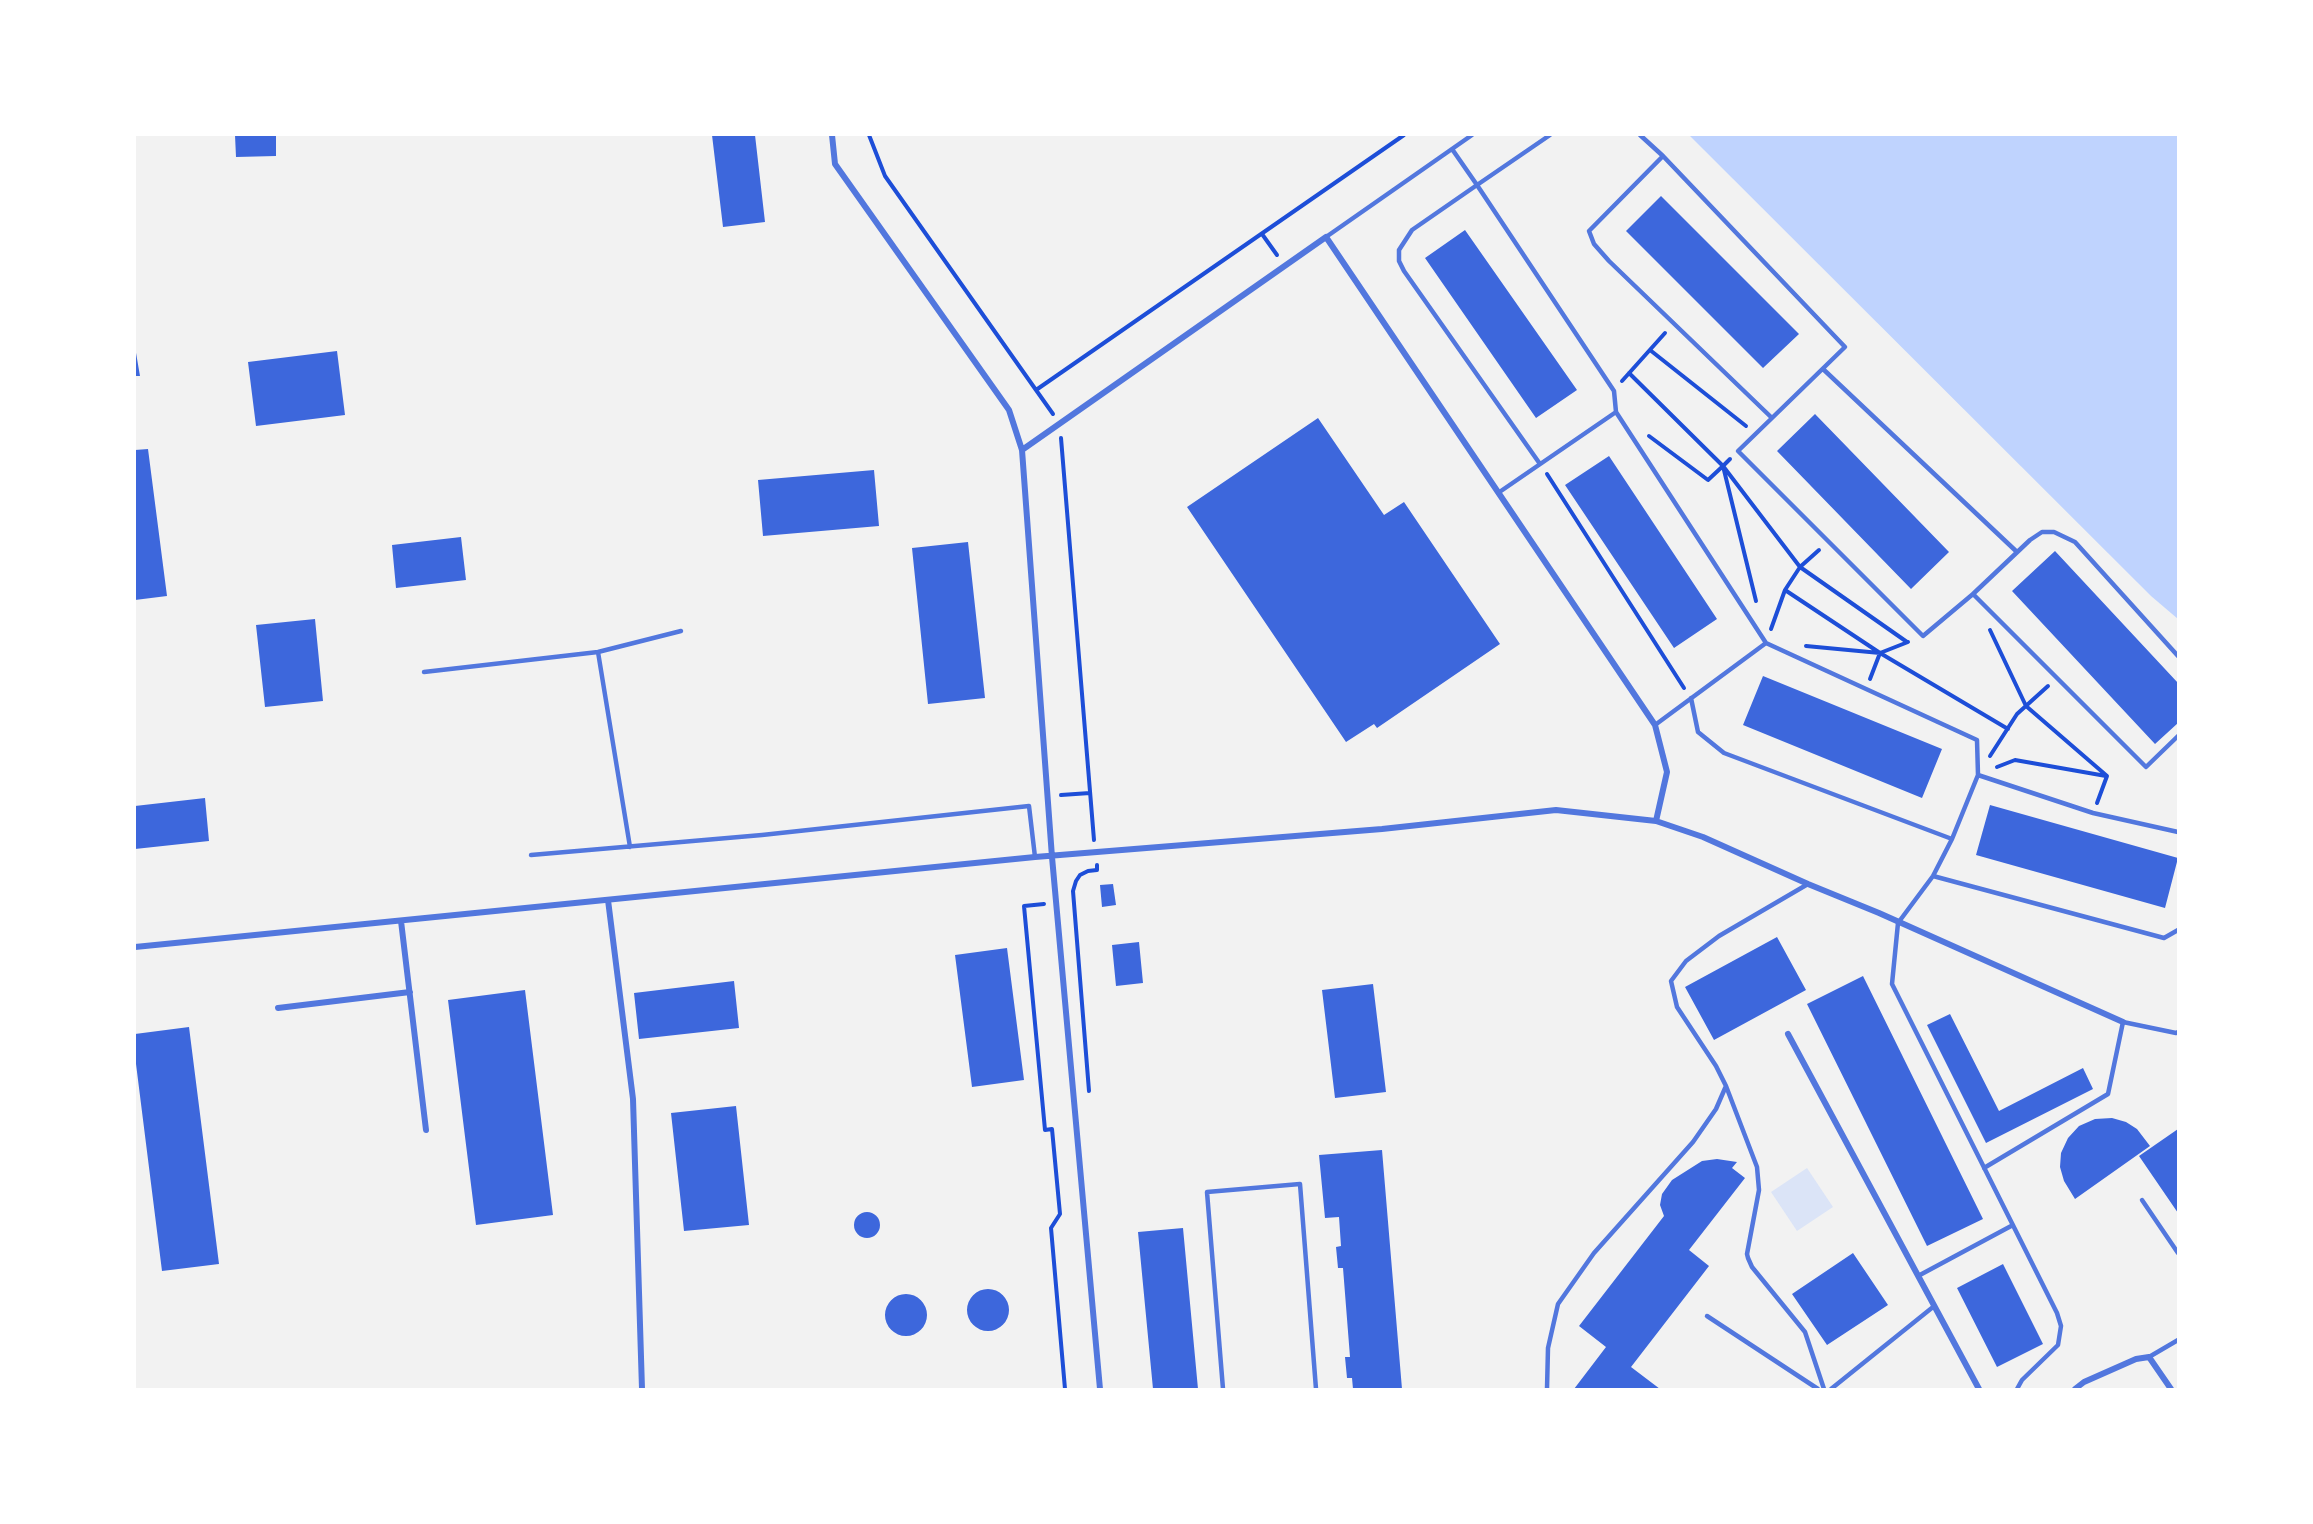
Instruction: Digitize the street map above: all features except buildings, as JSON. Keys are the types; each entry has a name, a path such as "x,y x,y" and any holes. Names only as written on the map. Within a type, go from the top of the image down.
{"street":[{"path":"832,135 835,164 1009,410 1022,450 1047,797 1100,1389"},
{"path":"1022,450 1326,237 1655,725 1667,772 1656,821"},
{"path":"135,947 1035,857 1382,829 1556,810 1656,821 1702,837 1880,913 2122,1022"},
{"path":"608,900 633,1099 642,1389"},
{"path":"401,921 426,1131"},
{"path":"278,1008 410,992"},
{"path":"1788,1034 1978,1389"},
{"path":"2075,1389 2084,1382 2136,1359 2149,1358 2171,1389"}],"lane":[{"path":"1326,237 1472,135"},
{"path":"1540,464 1404,271 1399,261 1399,250 1412,230 1550,135"},
{"path":"1640,135 1663,156 1845,347 1738,451 1923,636 2042,532 2054,532 2075,542 2178,656"},
{"path":"1452,149 1614,391 1616,412 1766,643 1977,740 1978,775 1952,839 1933,876 1898,923 1892,984 2049,1295 2061,1326 2058,1345 2022,1380 2017,1389"},
{"path":"1663,156 1589,231 1594,244 1772,418"},
{"path":"1823,369 2017,552"},
{"path":"1498,494 1616,412"},
{"path":"1972,594 2146,767 2178,736"},
{"path":"424,672 598,652 681,631"},
{"path":"1655,725 1766,643"},
{"path":"598,652 630,847"},
{"path":"1691,698 1698,732 1725,753 1952,839"},
{"path":"1978,775 2093,813 2178,832"},
{"path":"531,855 1029,806 1035,857"},
{"path":"1933,876 2164,938 2178,930"},
{"path":"1808,884 1719,936 1686,961 1671,981 1677,1007 1716,1066 1726,1086 1757,1167 1759,1190 1748,1258 1752,1267 1805,1332 1824,1389"},
{"path":"1984,1168 2108,1094 2122,1022 2178,1032"},
{"path":"1547,1389 1548,1348 1558,1304 1594,1253 1693,1142 1716,1109 1726,1086"},
{"path":"1223,1389 1207,1192 1300,1184 1316,1389"},
{"path":"2142,1200 2178,1253"},
{"path":"1918,1276 2013,1225"},
{"path":"1832,1389 1933,1307"},
{"path":"1707,1316 1818,1389"},
{"path":"2149,1358 2178,1340"}],"path":[{"path":"868,135 885,176 1059,424 1097,870 1080,875 1073,891 1090,1096"},
{"path":"1036,390 1404,135"},
{"path":"1262,234 1284,266"},
{"path":"1614,391 1674,324"},
{"path":"1650,350 1756,434"},
{"path":"1629,373 1723,466 1800,567 1907,642"},
{"path":"1644,433 1708,480 1738,451"},
{"path":"1540,464 1691,698"},
{"path":"1723,466 1758,609"},
{"path":"1766,643 1785,590 1800,567 1829,542"},
{"path":"1785,590 1880,653 2008,729"},
{"path":"1987,625 2026,706 2107,776"},
{"path":"1800,646 1880,653 1923,636"},
{"path":"1866,688 1880,653"},
{"path":"1978,775 2018,714 2057,678"},
{"path":"1978,775 2015,760 2107,776"},
{"path":"2093,813 2107,776"},
{"path":"1047,797 1090,793"},
{"path":"1056,903 1024,906 1045,1130 1052,1129 1060,1214 1051,1228 1065,1389"}],"shaded area":[{"path":"1807,1168 1833,1207 1797,1231 1771,1192"}],"water":[{"path":"1689,135 2178,135 2178,619 2151,596"}]}
